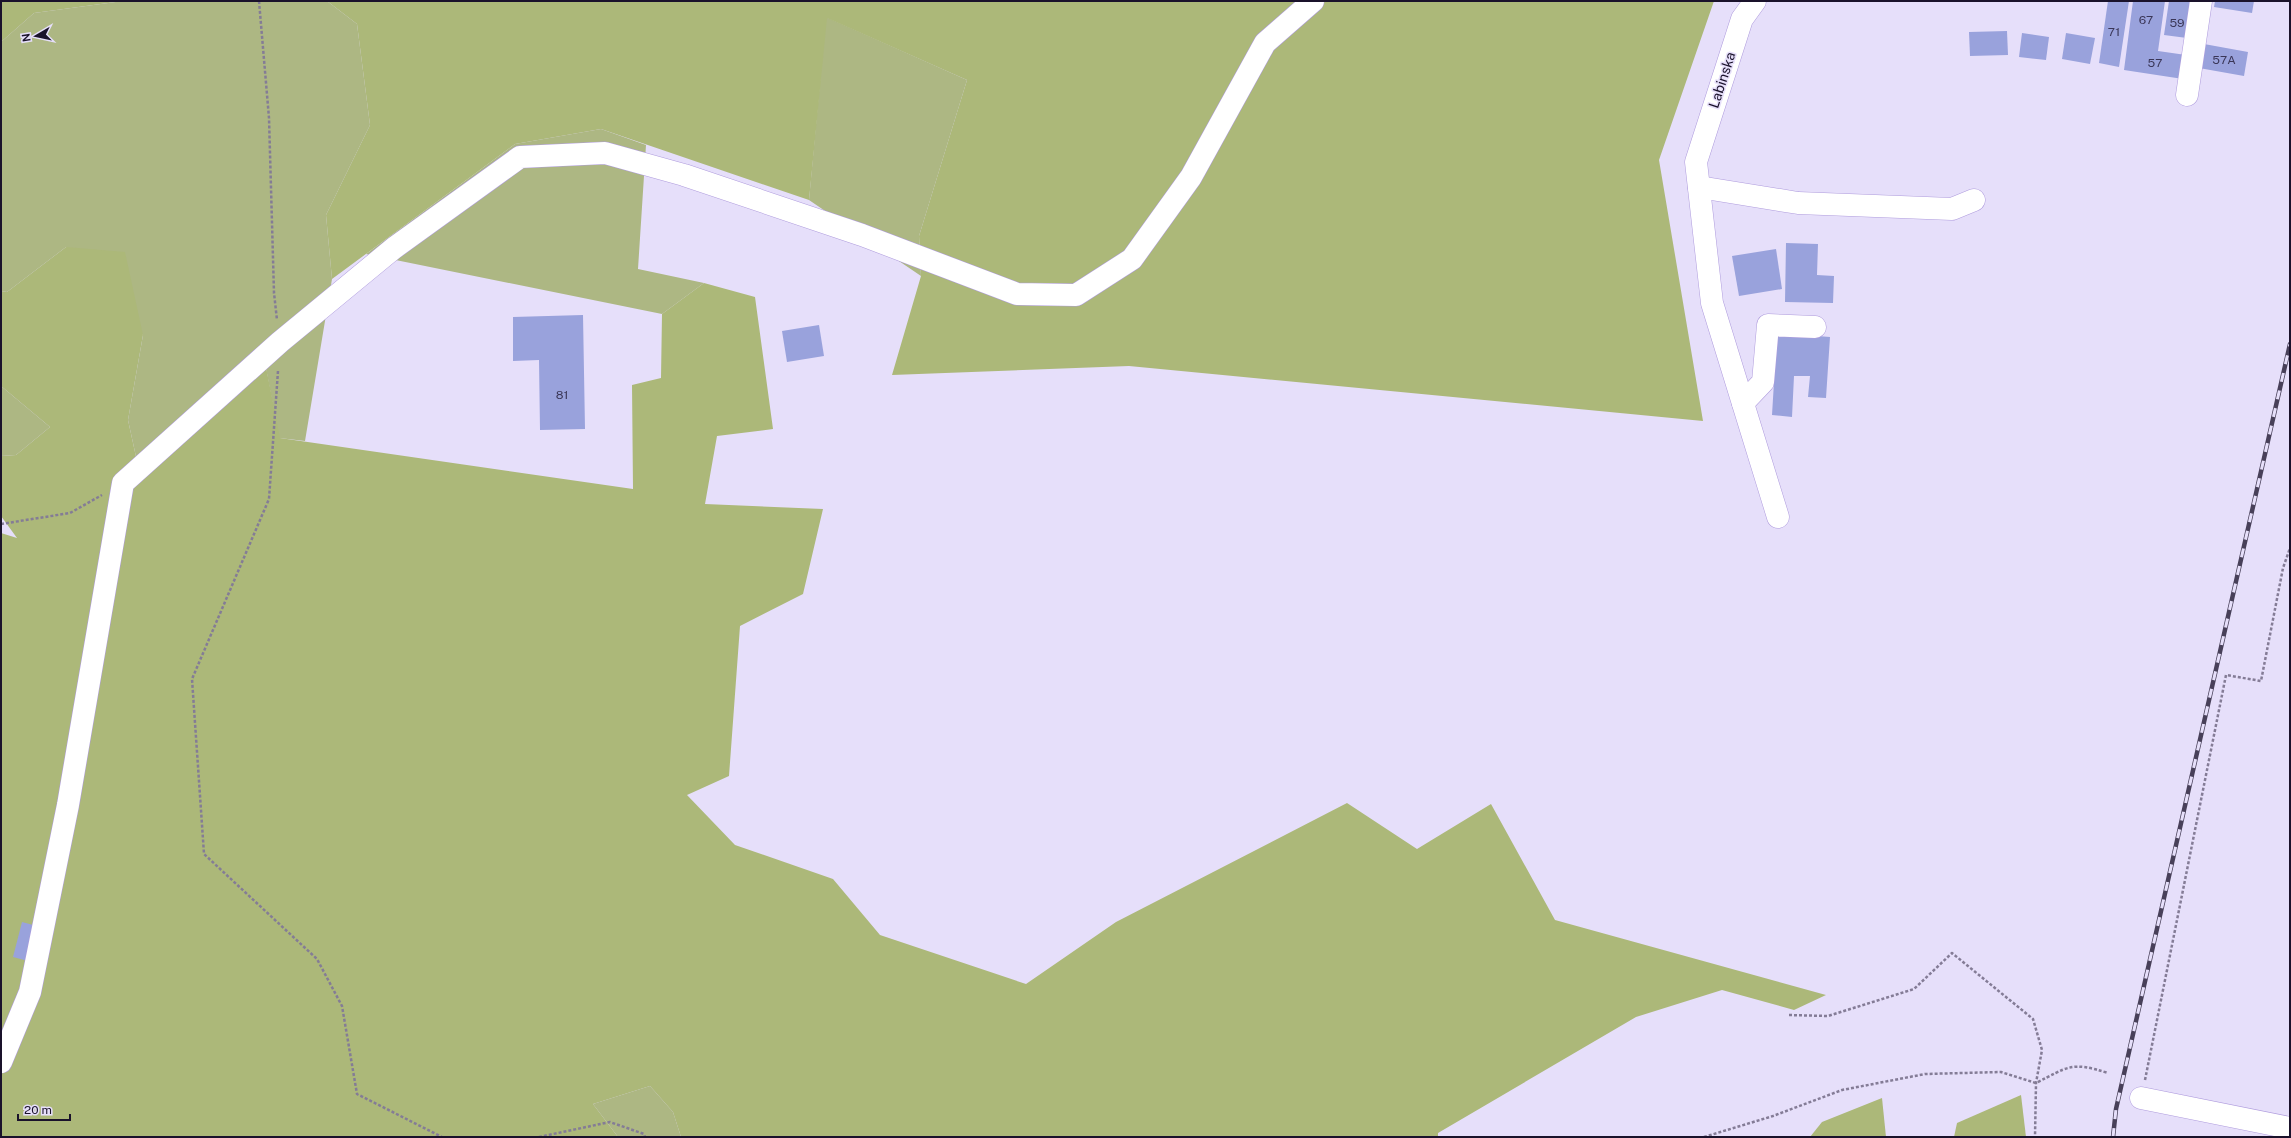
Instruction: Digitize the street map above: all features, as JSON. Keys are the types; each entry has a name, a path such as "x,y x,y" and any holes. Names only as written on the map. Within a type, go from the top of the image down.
{"street":[{"path":"1,1062 30,992 68,805 123,483 280,342 394,248 520,157 605,153 699,180 862,236 1017,294 1076,295 1132,259 1191,177 1265,43 1313,1"},
{"name":"Labinska","path":"1699,187 1696,162 1742,19 1755,1"},
{"path":"2187,95 2201,1"},
{"path":"1778,517 1712,302 1699,187 1798,203 1952,209 1974,200"},
{"path":"1743,403 1763,382 1768,325 1815,327"},
{"path":"2141,1098 2290,1128"}],"path":[{"path":"259,1 269,118 274,293 280,342 269,500 192,679 204,854 317,959 342,1006 357,1094 442,1137"},
{"path":"1,524 70,513 123,483"},
{"path":"2141,1098 2226,675 2261,682 2283,568 2290,548"},
{"path":"1790,1015 1828,1016 1914,989 1952,953 2033,1018 2042,1050 2036,1084 2035,1137"},
{"path":"1704,1137 1773,1116 1842,1090 1925,1074 2001,1072 2036,1084 2067,1067 2085,1065 2108,1073"},
{"path":"539,1137 610,1122 644,1134 645,1137"}],"green space":[{"path":"1,1 123,1 34,13 1,42"},
{"path":"123,1 327,1 357,24 370,125 326,215 332,279 305,441 279,438 266,368 140,475 128,420 143,335 66,247 7,292 1,291 1,42 34,13"},
{"path":"327,1 1714,1 1659,160 1703,421 1129,366 892,375 921,276 919,236 967,80 827,18 809,200 601,129 515,144 332,279 326,215 370,125 357,24"},
{"path":"826,17 967,80 919,236 921,276 809,200"},
{"path":"601,129 646,145 638,269 704,283 662,314 366,254 515,144"},
{"path":"66,247 125,252 143,335 128,420 140,475 266,367 280,438 633,489 632,385 661,378 662,314 704,283 755,297 773,429 717,436 705,504 823,509 803,594 740,626 729,776 687,795 735,845 833,879 880,935 1026,984 1116,922 1347,803 1417,849 1491,804 1555,920 1826,995 1794,1010 1722,990 1636,1017 1438,1133 1438,1137 681,1137 673,1112 650,1086 593,1104 618,1137 1,1137 1,533 17,538 1,516 1,456 16,455 50,427 1,386 1,291 7,292"},
{"path":"1,386 50,427 16,455 1,456"},
{"path":"650,1086 673,1112 681,1137 618,1137 593,1104"},
{"path":"2021,1095 2026,1137 1954,1137 1957,1123"},
{"path":"1882,1098 1886,1137 1810,1137 1822,1122"}],"building":[{"path":"2108,1 2129,1 2119,67 2099,63"},
{"path":"2133,1 2165,1 2158,51 2186,55 2183,79 2124,70"},
{"path":"2169,1 2192,1 2187,38 2164,35"},
{"path":"2215,1 2254,1 2252,13 2214,7"},
{"path":"2007,31 2008,55 1970,56 1969,32"},
{"path":"2022,33 2049,37 2046,60 2019,57"},
{"path":"2066,33 2095,38 2090,64 2062,59"},
{"path":"2204,44 2248,52 2244,76 2199,68"},
{"path":"1786,243 1818,244 1817,275 1834,276 1833,303 1785,302"},
{"path":"1776,249 1782,289 1739,296 1732,256"},
{"path":"583,315 585,429 540,430 539,360 513,361 513,317"},
{"path":"819,325 824,356 787,362 782,331"},
{"path":"1777,333 1830,337 1826,398 1808,397 1810,376 1794,376 1792,417 1772,415"},
{"path":"22,922 37,926 28,961 13,957"}],"railway":[{"path":"2113,1137 2116,1109 2290,344"}]}
